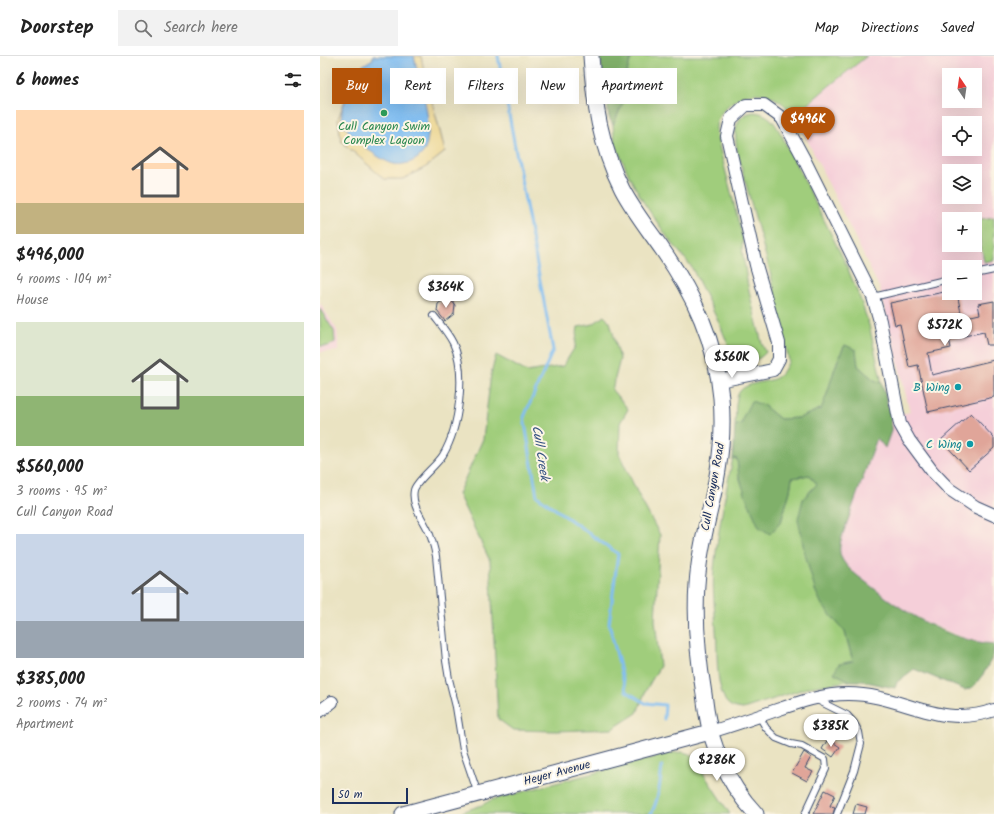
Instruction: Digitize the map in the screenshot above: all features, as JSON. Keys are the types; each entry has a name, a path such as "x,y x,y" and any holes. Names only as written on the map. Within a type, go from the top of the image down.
{"street":[{"name":"Cull Canyon Road","path":"591,56 597,116 600,132 609,161 635,212 679,275 698,309 706,329 719,381 722,414 722,441 719,469 699,564 696,592 699,655 707,716 715,748 737,791 756,814"},
{"path":"719,381 773,370 780,359 779,343 756,265 727,136 731,119 746,105 764,105 782,118 873,297 880,321 900,424 909,440 932,471 949,489 976,507 994,515"},
{"path":"710,732 814,698 832,695 848,694 875,697 949,716 976,715 994,710"},
{"path":"320,712 332,702"},
{"name":"Heyer Avenue","path":"403,814 710,732"}],"lane":[{"path":"982,273 994,270"},
{"path":"873,297 942,282"},
{"path":"434,316 449,334 458,358 460,378 457,409 449,442 442,456 415,487 414,498 416,508 430,536 436,556 449,679 456,707 463,750 478,794"},
{"path":"814,698 847,715 859,732 861,744 854,771 837,814"},
{"path":"759,716 766,728 776,738 791,744 802,746 824,759 826,769 805,814"}],"shaded area":[{"path":"867,56 994,56 994,644 967,639 930,624 904,610 861,579 844,563 840,555 840,543 877,438 885,448 891,431 891,417 910,412 880,289 795,115"},
{"path":"320,303 337,330 339,351 320,352"}],"green space":[{"path":"600,56 633,56 628,68 602,68"},
{"path":"633,56 867,56 795,115 784,104 774,98 763,94 755,94 747,95 733,102 727,107 717,121 717,138 743,239 742,253 752,306 762,344 766,352 756,360 744,363 735,362 720,325 691,266 668,238 644,203 630,178 615,143 613,125 623,104 677,104 677,68 628,68"},
{"path":"607,104 623,104 613,125 609,117"},
{"path":"754,112 768,117 774,122 845,262 869,325 882,383 874,380 858,366 855,350 845,345 835,368 822,408 799,418 780,419 763,405 743,417 742,423 735,426 736,401 739,393 747,386 776,378 789,361 771,275 737,148 736,128 738,122 747,114"},
{"path":"994,217 994,260 984,262 982,252 982,219"},
{"path":"320,309 334,331 335,342 329,346 320,346"},
{"path":"604,316 610,322 620,359 612,390 628,409 620,423 619,454 660,535 655,620 660,666 646,690 637,713 612,729 556,731 513,730 498,719 490,561 458,494 483,439 491,374 496,355 527,372 563,366 575,347 578,327 593,324"},
{"path":"845,345 856,350 858,366 874,380 882,383 891,417 891,431 885,448 877,438 842,537 840,547 841,557 846,565 856,575 910,614 943,631 977,642 994,644 993,656 984,673 973,687 965,690 914,669 897,682 895,688 862,681 850,681 834,673 839,664 853,661 845,632 822,605 815,590 804,550 798,519 803,499 817,484 809,475 792,478 790,491 781,522 770,534 759,527 746,497 739,476 737,459 733,458 735,426 742,423 743,417 751,401 763,405 780,419 799,418 821,409"},
{"path":"733,458 737,459 739,476 781,522 790,491 792,478 809,475 817,484 803,499 836,620 845,632 853,662 835,673 850,681 810,687 743,709 732,707 725,700 718,675 713,577 720,527"},
{"path":"682,752 690,754 697,761 730,814 463,814 462,812 491,800 671,753"}],"sand":[{"path":"414,56 421,56 424,68 417,68"},
{"path":"343,104 345,104 342,119 350,133 365,146 425,150 427,138 424,104 432,104 445,152 426,167 403,179 384,179 341,141 338,119"}],"water":[{"name":"Cull Canyon Swim Complex Lagoon","path":"373,56 414,56 417,68 390,68 390,104 425,104 428,139 423,153 408,163 394,164 380,158 349,132 342,119 345,104 382,104 382,68 360,68 373,59"}],"building":[{"path":"942,292 942,300 958,300 962,318 980,314 978,304 994,301 994,345 987,345 984,332 949,339 951,348 928,353 932,375 994,360 994,397 928,412 918,365 909,367 900,324 895,325 890,303"},
{"path":"448,296 455,305 454,314 445,321 437,311 438,304"},
{"name":"C Wing","path":"971,413 994,438 994,448 969,470 941,440"},
{"path":"828,739 840,747 833,757 822,749"},
{"path":"804,752 811,757 805,768 813,772 807,781 792,773"},
{"path":"825,790 835,795 830,806 835,807 833,814 813,814"},
{"path":"856,804 867,807 865,814 853,814"}],"waterway":[{"name":"Cull Creek","path":"498,56 553,350 524,417 537,496 618,554 609,624 626,691 645,703 665,705 664,719"},
{"name":"Cull Creek","path":"651,814 660,785 662,766"}],"place":[{"name":"Cull Canyon Swim Complex Lagoon","path":"384,113"},
{"name":"B Wing","path":"958,387"},
{"name":"C Wing","path":"970,444"}]}
